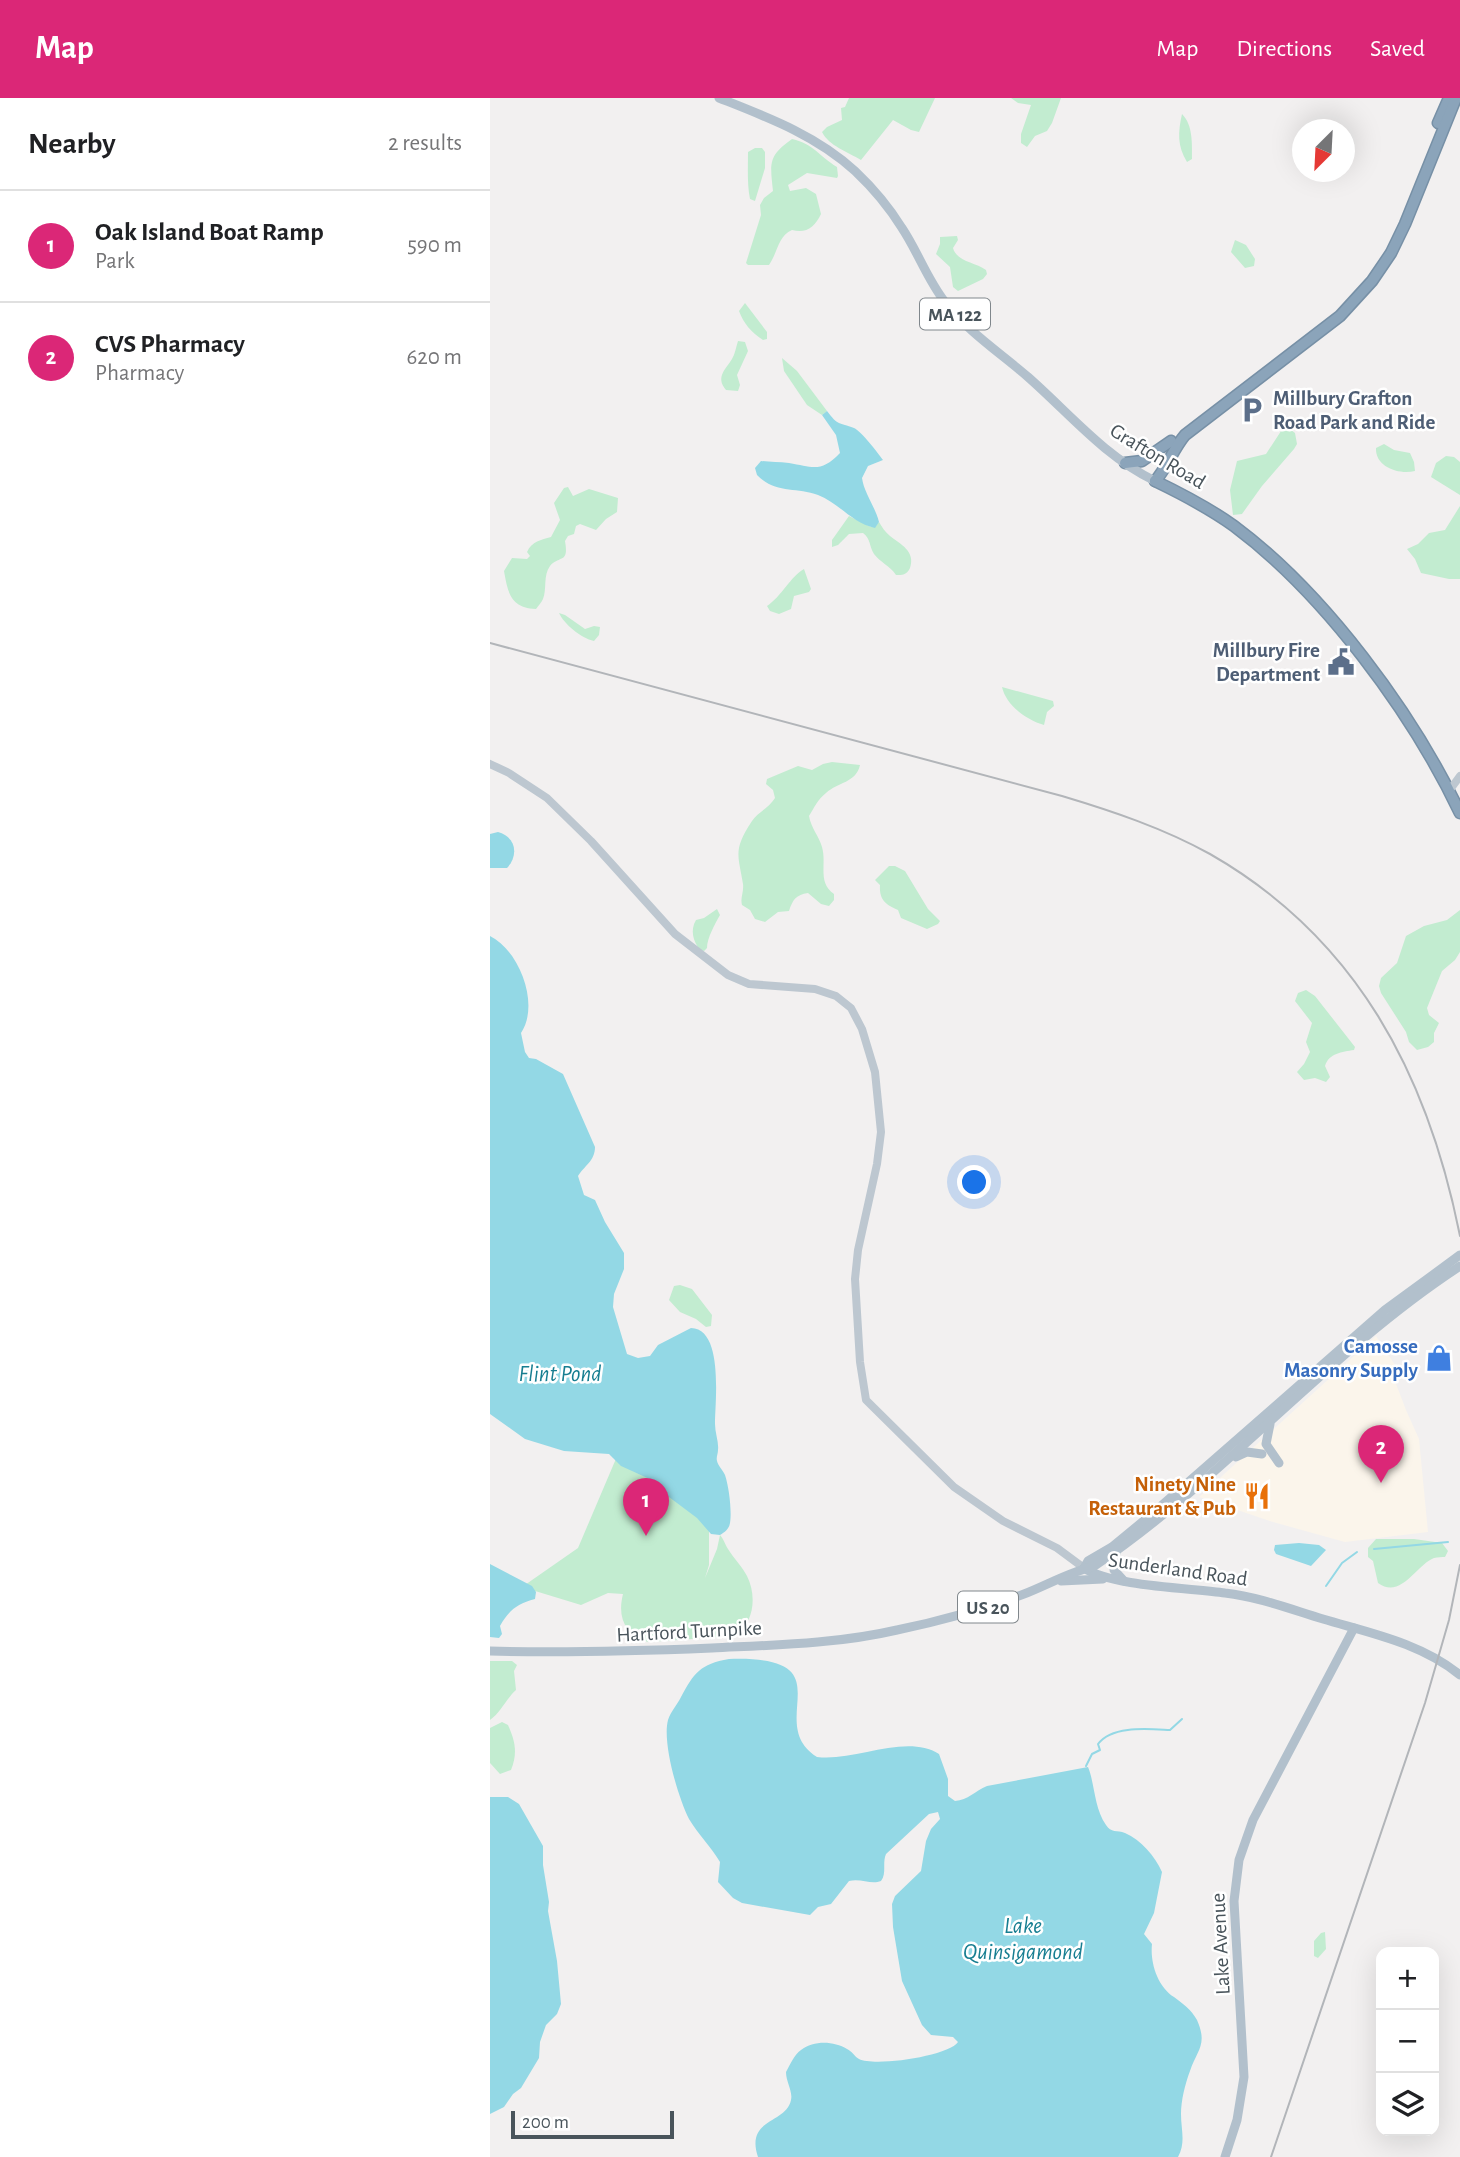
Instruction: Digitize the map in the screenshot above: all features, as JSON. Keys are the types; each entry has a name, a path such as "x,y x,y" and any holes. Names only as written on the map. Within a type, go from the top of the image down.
{"highway":[{"path":"1155,481 1185,435 1340,316 1372,281 1391,253 1405,225 1456,98"},
{"path":"1125,463 1142,461 1171,441 1340,308 1360,288 1384,254 1396,231 1447,101"},
{"path":"1155,481 1171,441"},
{"name":"Grafton Road","path":"1155,481 1233,525 1296,581 1328,616 1384,688 1460,813"}],"main road":[{"name":"Grafton Road","path":"719,98 784,124 821,145 856,172 892,213 937,291 963,323 1028,377 1088,436 1155,481"},
{"name":"US 20","path":"1084,1568 1088,1561 1112,1547 1152,1514 1385,1310 1460,1255"},
{"name":"US 20","path":"1084,1568 1093,1567 1116,1552 1209,1477 1370,1333 1460,1266"},
{"path":"1270,1423 1266,1444 1279,1462"},
{"path":"1209,1477 1239,1455 1252,1452 1262,1454"},
{"path":"1116,1552 1114,1570 1124,1581"},
{"name":"Sunderland Road","path":"888,1632 983,1609 1059,1581 1084,1568 1107,1579 1240,1594 1419,1649 1460,1675"},
{"path":"1059,1581 1107,1579"},
{"name":"Lake Avenue","path":"1225,2157 1237,2120 1244,2077 1234,1901 1239,1860 1253,1821 1354,1628"},
{"name":"Hartford Turnpike","path":"490,1651 590,1653 722,1647 820,1642 888,1632"}],"street":[{"path":"490,764 547,798 592,841 675,934 728,975 749,984 815,989 836,996 851,1007 866,1041 875,1072 881,1132 855,1279 860,1369 866,1400 957,1490 1003,1521 1058,1548 1084,1568"},
{"path":"1449,791 1460,776"}],"shaded area":[{"path":"1376,1336 1395,1365 1390,1368 1419,1439 1428,1532 1345,1542 1199,1497"}],"green space":[{"path":"849,98 935,98 919,132 893,120 861,160 834,145 822,132 842,120 841,108 845,107"},
{"path":"1011,98 1061,98 1047,131 1035,136 1027,147 1021,143 1021,134 1031,105 1018,103"},
{"path":"1182,114 1186,118 1191,135 1192,159 1187,162 1179,139"},
{"path":"792,139 811,147 837,167 838,176 807,173 788,185 790,191 806,188 816,194 821,214 810,228 787,233 769,265 748,265 746,263 761,215 760,205 773,191 772,161 778,150"},
{"path":"762,148 765,152 765,168 755,201 750,199 748,188 748,152"},
{"path":"957,236 958,240 953,248 955,253 962,259 982,267 987,274 983,279 958,291 953,287 950,267 936,254 940,237"},
{"path":"1235,240 1246,245 1255,259 1254,266 1245,268 1231,252"},
{"path":"745,303 767,332 767,339 763,340 755,334 743,320 739,311"},
{"path":"738,341 745,342 748,351 737,375 740,385 738,391 726,390 721,377 733,357"},
{"path":"782,358 797,371 827,411 822,415 807,405 784,371"},
{"path":"1287,427 1295,433 1297,444 1294,449 1242,514 1233,515 1230,490 1237,461 1266,454 1283,428"},
{"path":"1384,444 1394,450 1410,453 1415,471 1402,472 1384,465 1379,460 1376,448"},
{"path":"1446,456 1454,457 1460,462 1460,495 1431,477 1436,463"},
{"path":"568,487 573,496 589,489 618,498 617,512 596,530 580,524 576,526 574,534 568,536 565,541 565,556 548,570 541,603 536,609 521,606 509,593 504,571 512,558 527,559 531,545 551,537 560,520 554,503 564,488"},
{"path":"1460,506 1460,579 1421,573 1407,549 1418,544 1429,533 1445,530"},
{"path":"849,516 871,527 875,527 879,522 909,553 911,562 907,572 896,575 874,554 863,533 849,534 832,547 832,540"},
{"path":"804,569 811,589 809,592 794,596 791,609 779,614 770,611 767,606"},
{"path":"559,613 585,629 600,627 599,635 594,641 584,637 569,626"},
{"path":"1002,687 1053,701 1054,706 1047,712 1044,725 1018,711 1004,694"},
{"path":"832,762 860,765 851,779 823,795 809,816 822,847 824,878 834,894 834,900 829,906 821,904 808,893 798,896 789,911 778,912 765,922 755,919 750,910 742,905 743,884 738,852 752,821 775,798 773,790 766,784 767,779 798,766 812,770"},
{"path":"889,866 905,871 928,909 940,921 938,924 927,929 901,918 898,910 884,901 880,885 875,880"},
{"path":"717,909 720,915 707,948 700,950 693,935 694,924 696,920"},
{"path":"1460,910 1460,952 1442,971 1427,1008 1429,1015 1439,1023 1434,1033 1434,1042 1417,1050 1409,1042 1406,1032 1381,993 1381,978 1397,963 1406,936 1424,926 1447,920"},
{"path":"1306,990 1315,996 1355,1047 1354,1050 1330,1058 1325,1066 1330,1077 1326,1082 1315,1078 1304,1080 1297,1072 1310,1052 1306,1042 1312,1023 1295,1001 1298,993"},
{"path":"674,1286 692,1289 712,1315 711,1326 706,1327 680,1312 669,1300"},
{"path":"618,1454 650,1474 709,1524 709,1565 705,1578 720,1535 745,1572 752,1592 752,1608 747,1624 736,1636 648,1642 628,1630 622,1618 623,1594 608,1593 581,1605 522,1587 578,1548"},
{"path":"1376,1539 1414,1539 1442,1543 1448,1551 1445,1557 1428,1561 1401,1584 1386,1587 1378,1583 1373,1561 1368,1557 1368,1548"},
{"path":"490,1661 512,1661 517,1665 514,1671 516,1690 490,1720"},
{"path":"502,1722 508,1725 515,1753 511,1770 500,1774 490,1763 490,1728"},
{"path":"1325,1932 1326,1949 1318,1958 1314,1956 1314,1941"}],"water":[{"path":"827,411 836,421 857,430 883,460 868,466 862,478 879,522 875,528 859,522 818,495 778,488 757,475 755,468 761,461 816,467 827,464 840,453 836,435 822,415"},
{"path":"498,832 509,838 514,847 513,858 507,868 490,868 490,834"},
{"name":"Flint Pond","path":"490,936 501,943 510,954 524,980 528,1008 521,1033 525,1052 529,1058 563,1074 595,1147 591,1160 578,1176 584,1195 595,1200 624,1253 624,1269 614,1294 613,1307 627,1354 638,1358 650,1356 658,1345 691,1328 702,1332 709,1340 715,1368 717,1460 728,1486 731,1518 726,1530 720,1535 711,1534 697,1518 665,1494 654,1481 621,1466 609,1454 564,1451 525,1439 490,1414"},
{"path":"1275,1545 1319,1545 1326,1550 1311,1566 1276,1554 1274,1550"},
{"path":"490,1564 532,1586 536,1592 535,1599 514,1608 507,1616 500,1626 502,1634 499,1638 490,1637"},
{"name":"Lake Quinsigamond","path":"729,1659 765,1661 786,1668 796,1679 797,1726 802,1743 817,1757 847,1756 896,1747 926,1748 939,1754 948,1779 948,1796 955,1801 987,1786 1088,1767 1099,1811 1108,1828 1125,1833 1142,1844 1162,1872 1154,1913 1144,1934 1152,1944 1152,1958 1159,1980 1168,1992 1192,2013 1202,2036 1183,2098 1182,2141 1178,2157 758,2157 755,2144 757,2135 761,2128 788,2108 791,2097 786,2072 796,2055 806,2047 818,2043 836,2044 859,2059 880,2062 927,2056 941,2052 958,2042 953,2037 931,2035 922,2025 902,1981 893,1927 892,1904 895,1896 921,1871 926,1841 931,1829 940,1819 938,1812 929,1814 886,1854 881,1881 849,1881 831,1904 818,1907 810,1915 742,1903 733,1898 718,1882 720,1862 689,1819 680,1797 669,1756 667,1730 671,1714 694,1676 704,1667"},
{"path":"490,1797 508,1797 519,1804 543,1846 548,1911 561,2004 557,2014 546,2025 540,2042 539,2058 521,2088 504,2107 490,2114"}],"waterway":[{"path":"1374,1549 1448,1542"},
{"path":"1326,1586 1342,1563 1357,1552"},
{"path":"1086,1766 1092,1754 1100,1750 1098,1744 1112,1734 1131,1730 1170,1730 1182,1719"}],"railway":[{"path":"490,643 1062,796 1137,821 1210,854 1262,888 1307,926 1345,969 1378,1016 1406,1067 1428,1120 1446,1177 1460,1236"},
{"path":"1271,2157 1425,1703 1449,1620 1460,1565"}],"place":[{"name":"Millbury Grafton Road Park and Ride","path":"1252,410"},
{"name":"Millbury Fire Department","path":"1341,662"},
{"name":"Camosse Masonry Supply","path":"1439,1358"},
{"name":"CVS Pharmacy","path":"1381,1483"},
{"name":"Ninety Nine Restaurant & Pub","path":"1257,1496"},
{"name":"Oak Island Boat Ramp","path":"646,1536"}]}
